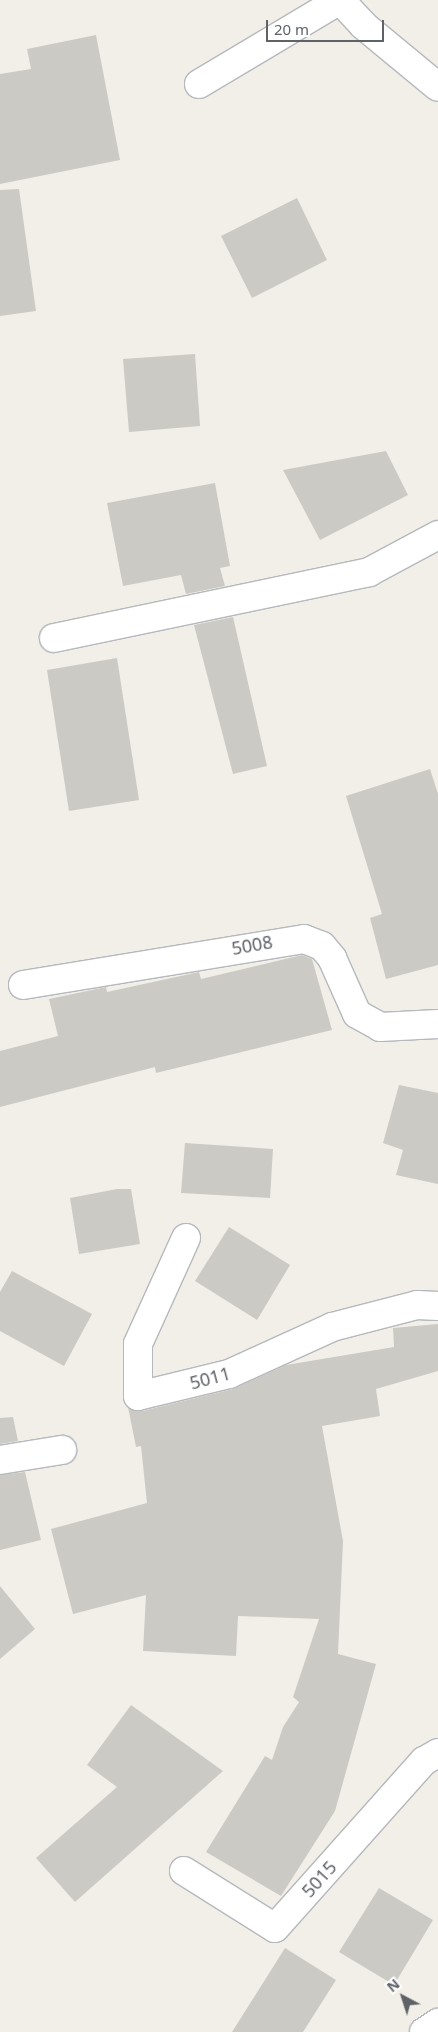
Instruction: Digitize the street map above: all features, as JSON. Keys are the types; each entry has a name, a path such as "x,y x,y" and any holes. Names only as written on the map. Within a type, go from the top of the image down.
{"street":[{"path":"200,84 340,0 363,25 438,87"},
{"path":"54,638 369,572 438,535"},
{"name":"5008","path":"23,985 304,939 322,946 332,958 357,1014 380,1027 438,1024"},
{"name":"5011","path":"186,1238 138,1344 138,1396 229,1374 332,1327 417,1305 438,1306"},
{"path":"0,1460 62,1450"},
{"name":"5015","path":"184,1871 275,1928 424,1761 438,1753"},
{"path":"424,2032 438,2023"}],"building":[{"path":"96,35 120,160 0,184 0,74 31,69 27,49"},
{"path":"19,189 36,311 0,316 0,190"},
{"path":"297,198 327,260 252,298 221,236"},
{"path":"195,354 200,426 129,432 123,359"},
{"path":"386,451 408,495 320,540 283,470"},
{"path":"215,483 230,566 220,568 225,586 186,594 181,575 123,586 107,503"},
{"path":"233,617 267,766 233,774 194,625"},
{"path":"117,658 139,800 69,811 47,670"},
{"path":"430,769 438,794 438,965 386,979 370,918 382,914 346,796"},
{"path":"302,955 312,959 332,1030 156,1073 155,1067 0,1107 0,1051 58,1036 49,999 106,987 107,992 199,972 201,979"},
{"path":"399,1085 438,1093 438,1184 396,1175 403,1150 383,1143"},
{"path":"185,1143 273,1149 270,1198 181,1193"},
{"path":"117,1189 131,1189 140,1244 79,1254 70,1198"},
{"path":"229,1227 290,1265 257,1320 195,1281"},
{"path":"12,1271 92,1314 64,1366 0,1331 0,1292"},
{"path":"438,1324 438,1371 376,1389 380,1416 322,1426 343,1541 338,1654 376,1664 335,1811 281,1896 206,1852 265,1756 272,1760 283,1727 299,1702 293,1697 319,1619 238,1616 236,1656 143,1651 146,1595 73,1614 51,1529 147,1503 141,1446 136,1447 128,1407 142,1411 233,1389 286,1365 394,1347 393,1328"},
{"path":"13,1417 18,1441 0,1444 0,1418"},
{"path":"25,1472 41,1540 0,1550 0,1475"},
{"path":"0,1586 35,1629 0,1659"},
{"path":"131,1705 223,1771 75,1902 36,1858 117,1787 87,1765"},
{"path":"379,1888 433,1920 394,1985 339,1952"},
{"path":"285,1948 336,1980 303,2032 232,2032"}]}
